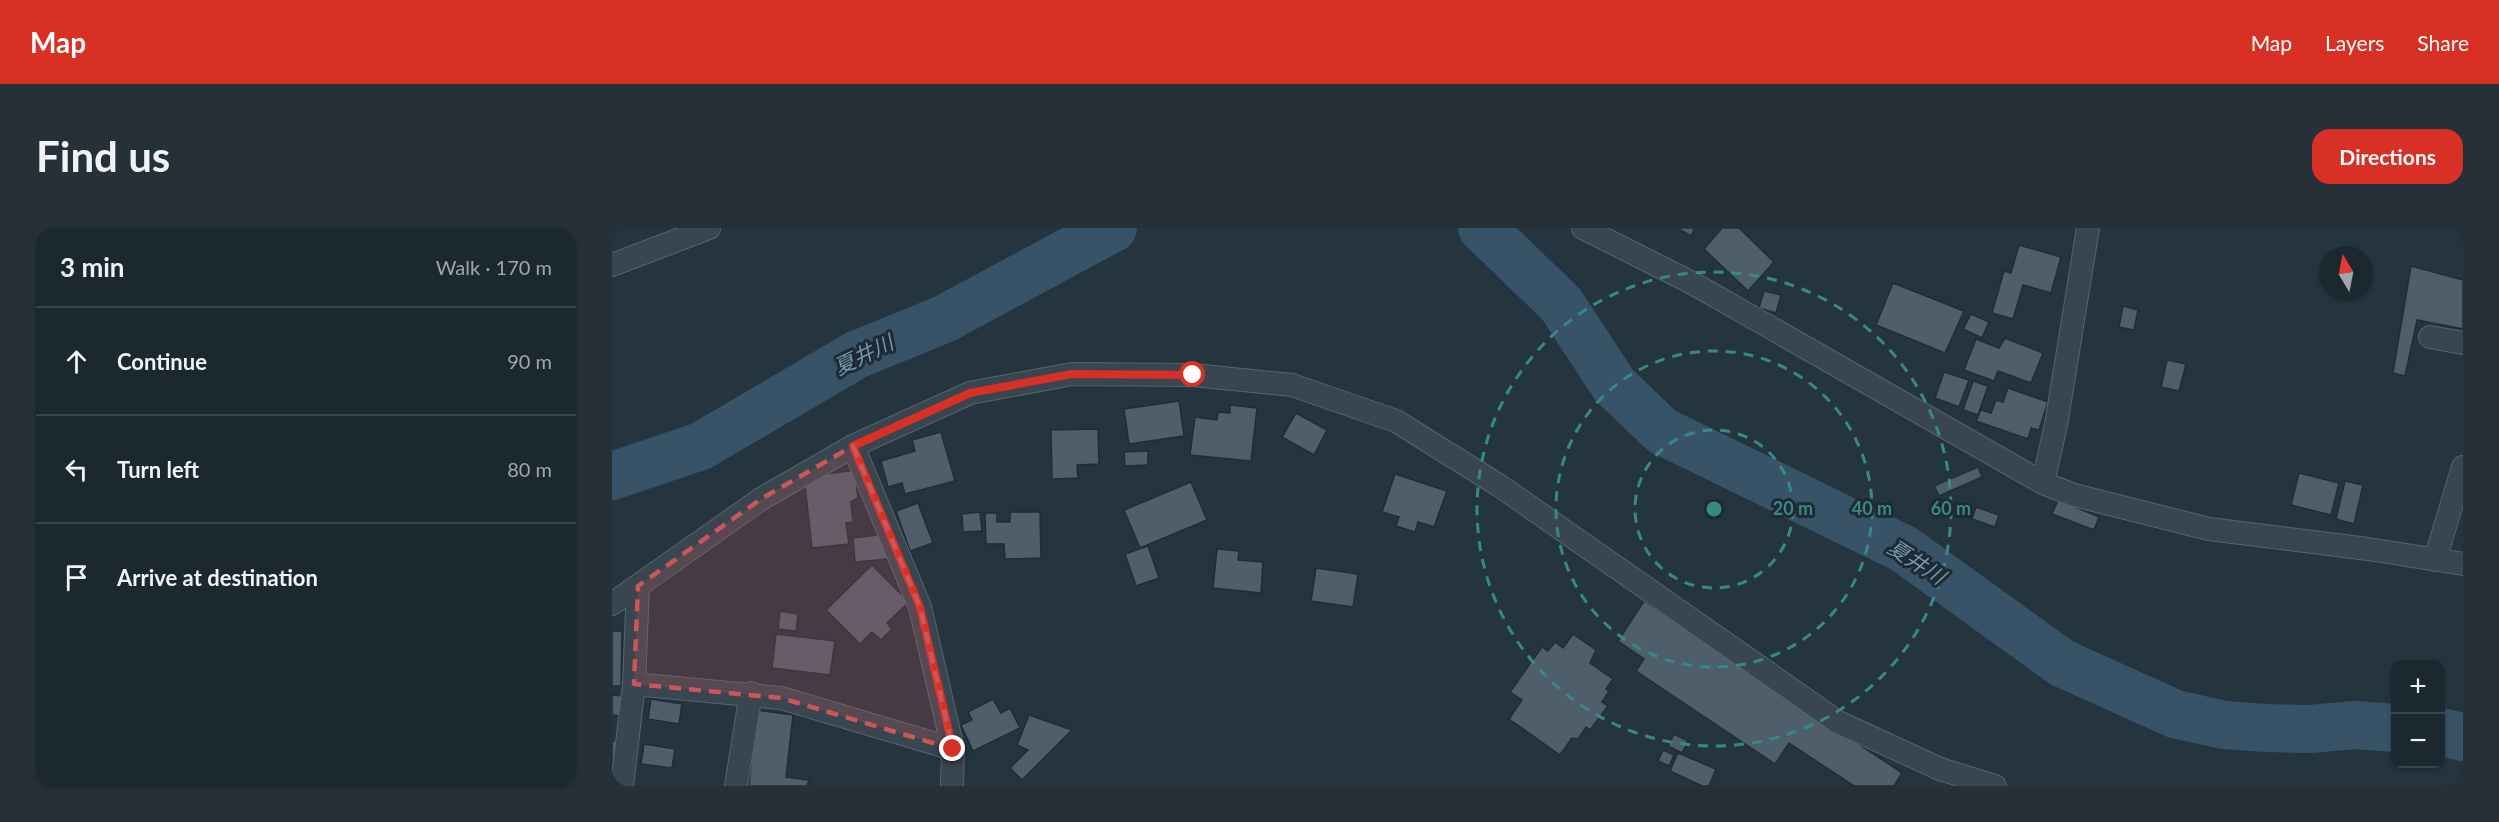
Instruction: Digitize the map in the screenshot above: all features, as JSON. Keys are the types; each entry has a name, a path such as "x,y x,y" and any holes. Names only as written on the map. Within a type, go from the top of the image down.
{"street":[{"path":"612,265 710,228"},
{"path":"1582,228 1694,284 2043,483 2074,495 2209,529 2463,564"},
{"path":"2043,483 2056,425 2088,228"},
{"path":"2430,337 2463,343"},
{"path":"612,604 761,499 853,446 970,393 1072,374 1193,375 1292,385 1396,421 1500,486 1838,722 1940,769 1995,786"},
{"path":"853,446 920,607 953,749 952,786"},
{"path":"2435,560 2463,467"},
{"path":"622,786 634,684 638,586"},
{"path":"634,684 751,693 781,698 953,749"},
{"path":"736,786 751,693"}],"highlighted area":[{"path":"853,446 920,607 953,749 781,698 634,684 638,586 761,499"}],"building":[{"path":"1677,228 1695,228 1691,236"},
{"path":"1722,228 1739,228 1774,262 1748,291 1704,249"},
{"path":"2019,245 2061,257 2051,293 2023,285 2013,319 1992,313 2004,271 2011,273"},
{"path":"2411,266 2463,280 2463,329 2417,320 2405,376 2393,373"},
{"path":"1893,283 1964,311 1945,353 1876,325"},
{"path":"1764,291 1781,295 1776,313 1759,308"},
{"path":"2123,306 2138,310 2134,330 2119,327"},
{"path":"1971,314 1989,322 1982,338 1963,329"},
{"path":"2005,338 2043,353 2031,383 1998,371 1994,381 1964,370 1976,339 1999,348"},
{"path":"2167,360 2186,364 2179,391 2161,387"},
{"path":"1944,372 1969,380 1959,407 1935,398"},
{"path":"1973,381 1988,386 1978,415 1963,410"},
{"path":"2008,388 2048,402 2039,430 2031,428 2028,439 1976,421 1981,410 1991,413 1996,400 2003,402"},
{"path":"1179,401 1184,436 1129,444 1124,409"},
{"path":"1230,405 1257,408 1251,461 1190,455 1195,417 1217,420 1218,412 1230,413"},
{"path":"1296,413 1327,430 1314,455 1282,437"},
{"path":"1098,429 1099,464 1077,465 1078,478 1052,479 1051,430"},
{"path":"941,432 955,481 905,494 902,483 888,487 881,461 915,451 912,440"},
{"path":"1148,451 1148,465 1125,466 1124,452"},
{"path":"1978,467 1982,477 1939,496 1934,486"},
{"path":"855,470 858,498 851,502 853,522 846,523 849,544 812,548 804,477"},
{"path":"2299,473 2339,483 2331,515 2291,505"},
{"path":"1395,474 1447,491 1434,527 1418,522 1415,532 1396,526 1399,517 1382,512"},
{"path":"2345,481 2363,485 2354,524 2336,519"},
{"path":"1191,482 1207,520 1140,548 1124,510"},
{"path":"2058,500 2099,517 2094,530 2052,514"},
{"path":"918,503 933,543 910,551 896,511"},
{"path":"1976,507 1999,515 1995,527 1972,519"},
{"path":"980,512 982,531 963,532 962,514"},
{"path":"1010,512 1040,512 1041,558 1005,559 1004,544 986,544 985,513 997,513 997,522 1010,522"},
{"path":"885,534 888,559 855,562 853,538"},
{"path":"1148,546 1159,578 1136,586 1125,554"},
{"path":"1217,549 1239,551 1238,560 1263,562 1261,593 1213,588"},
{"path":"872,565 909,602 887,623 892,629 881,640 872,632 860,644 826,610"},
{"path":"1316,568 1358,574 1353,607 1311,601"},
{"path":"1644,601 1902,773 1894,786 1854,786 1789,743 1775,764 1636,671 1644,659 1618,641"},
{"path":"780,611 798,614 796,631 778,629"},
{"path":"612,631 622,631 621,686 612,686"},
{"path":"776,634 835,641 830,675 772,668"},
{"path":"1573,634 1596,650 1590,663 1613,679 1606,689 1609,691 1602,702 1608,706 1590,730 1586,727 1578,739 1572,738 1560,755 1509,719 1522,700 1510,692 1542,647 1548,651 1555,642 1563,648"},
{"path":"612,695 624,696 621,716 612,715"},
{"path":"651,699 682,704 679,724 648,719"},
{"path":"993,699 1001,713 1010,708 1020,728 973,751 961,725 972,720 968,712"},
{"path":"756,710 793,715 786,777 809,780 807,786 749,786"},
{"path":"1029,715 1072,730 1022,780 1010,768 1028,750 1017,745"},
{"path":"1674,734 1688,741 1682,753 1668,746"},
{"path":"612,741 618,741 615,761 612,761"},
{"path":"644,744 675,749 672,768 641,764"},
{"path":"1663,750 1674,755 1669,766 1658,761"},
{"path":"1678,753 1716,769 1709,786 1702,786 1670,771"}],"waterway":[{"name":"夏井川","path":"612,476 701,446 856,355 944,319 1113,228"},
{"name":"夏井川","path":"1482,228 1561,304 1614,385 1662,431 1904,549 2062,663 2175,714 2224,725 2310,729 2355,725 2391,728"},
{"name":"夏井川","path":"2445,733 2463,737"}],"route":[{"path":"953,749 920,607 853,446 970,393 1072,374 1193,375"}]}
